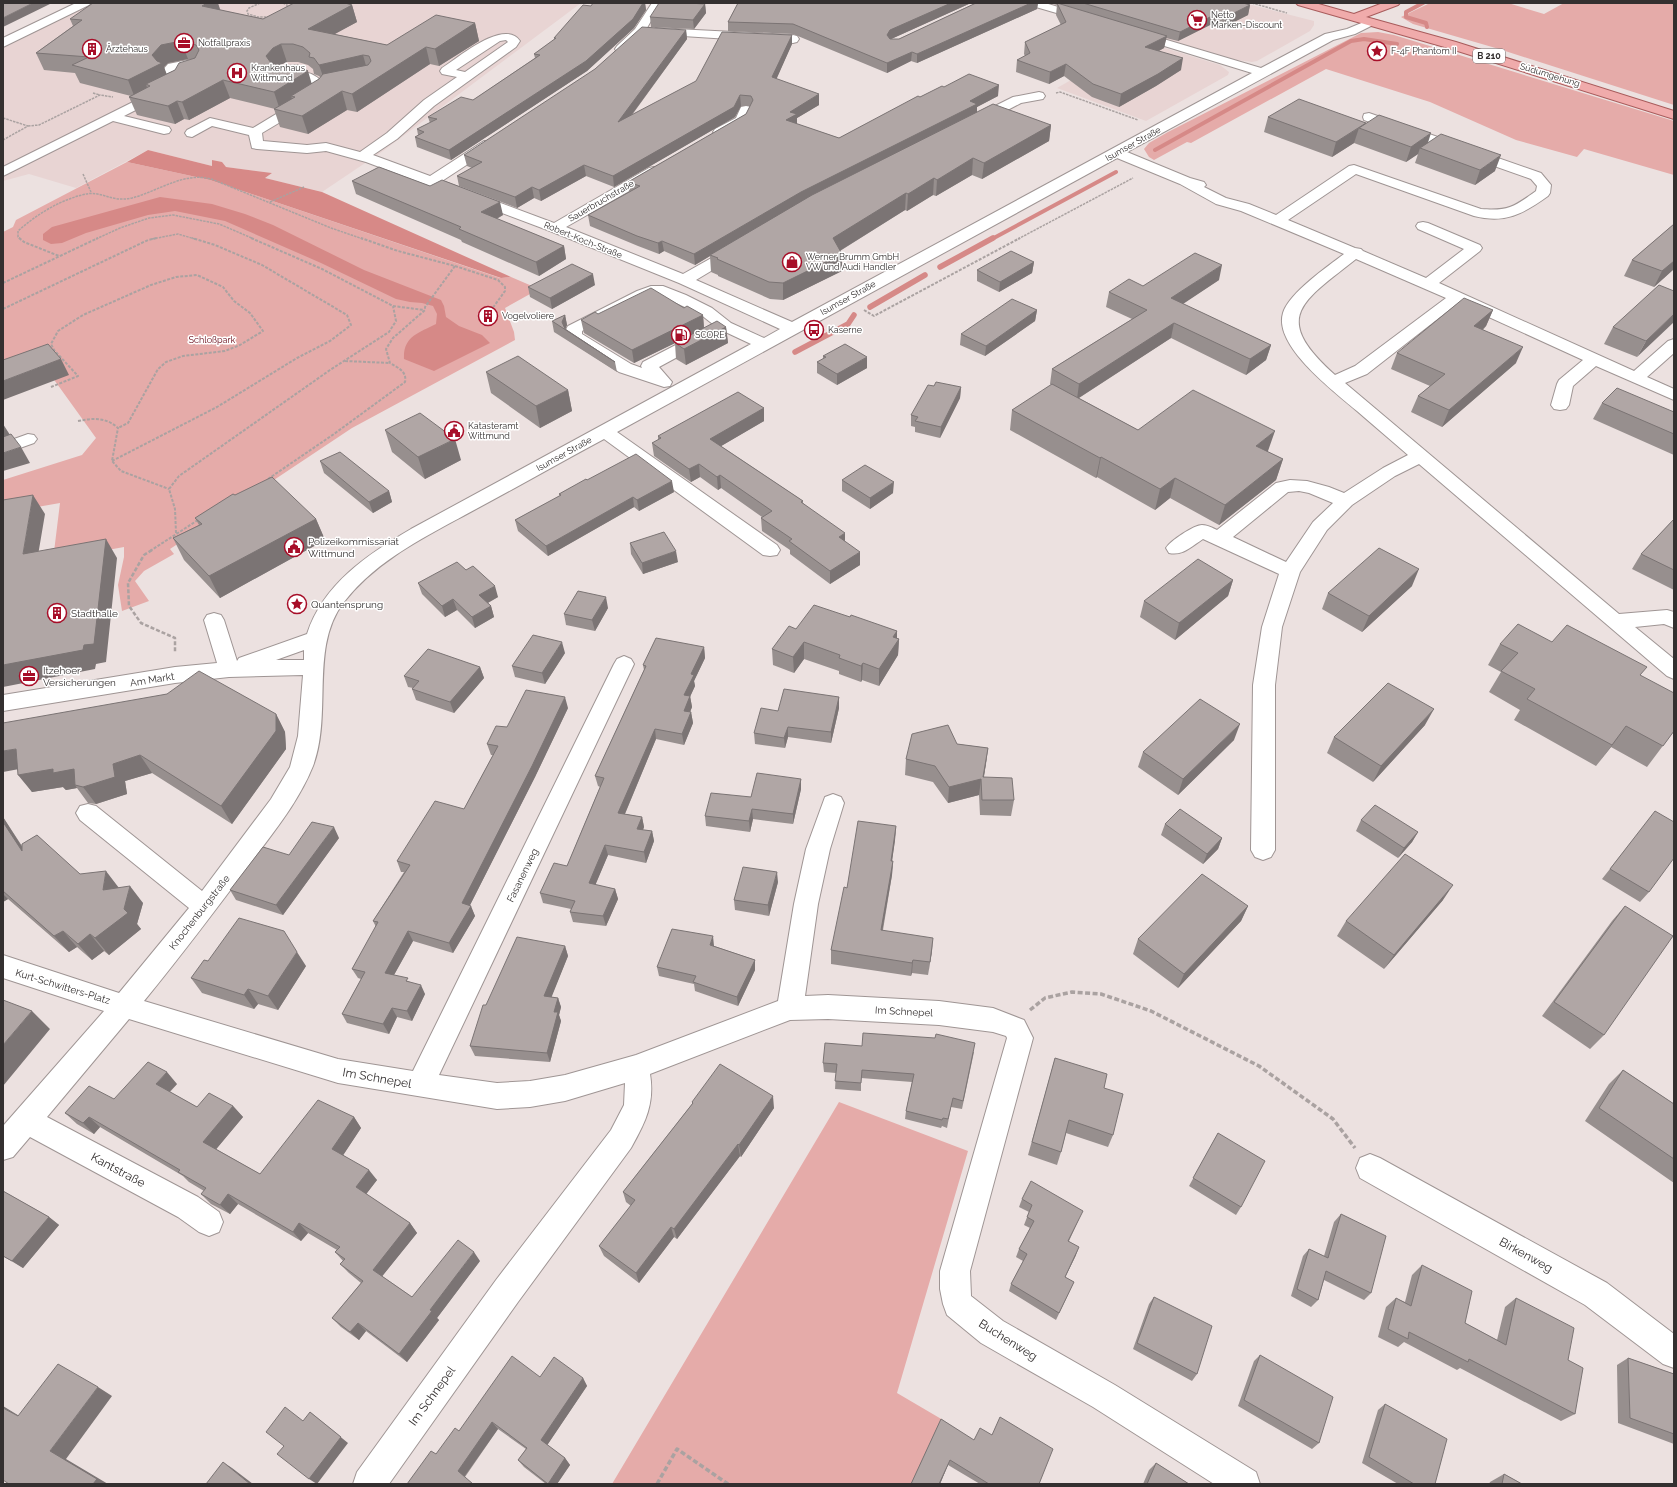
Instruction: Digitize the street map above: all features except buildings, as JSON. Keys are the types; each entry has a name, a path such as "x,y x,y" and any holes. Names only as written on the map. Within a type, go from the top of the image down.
{"main road":[{"name":"B 210","path":"1302,3 1356,18"},
{"path":"1356,18 1394,3"},
{"path":"1371,22 1391,12 1398,3"},
{"name":"Südumgehung","path":"1356,18 1452,45 1674,115"}],"street":[{"path":"3,43 85,3"},
{"path":"613,56 640,31 650,13 658,3"},
{"path":"1033,3 1098,22"},
{"path":"1068,13 1085,6"},
{"name":"Isumser Straße","path":"317,640 319,630 328,610 345,588 366,566 418,532 1329,37 1343,24 1356,18"},
{"name":"Isumser Straße","path":"1329,37 1351,32 1371,22"},
{"path":"640,31 764,39 793,39"},
{"path":"1127,31 1263,73"},
{"path":"367,158 414,115 512,44 514,41 512,38 505,36 496,38 446,71 466,76"},
{"path":"296,74 314,80 322,88"},
{"path":"3,172 112,118 177,83 181,77"},
{"path":"322,88 337,85"},
{"path":"192,133 210,122 255,132 320,93 322,88"},
{"path":"961,128 1017,100 1039,96"},
{"path":"706,140 741,120 746,110"},
{"path":"1277,220 1354,169 1479,213 1499,216 1517,212 1543,193 1544,185 1536,176 1369,117"},
{"path":"112,118 164,130"},
{"name":"Robert-Koch-Straße","path":"255,132 257,145 307,149 326,148 367,158 555,228 684,280 773,319 792,329"},
{"path":"430,182 501,136"},
{"path":"1117,153 1183,179 1200,192 1233,206 1244,207 1356,252 1674,395"},
{"name":"Sauerbruchstraße","path":"555,228 665,164"},
{"path":"1423,226 1475,248 1428,284"},
{"path":"684,280 747,243"},
{"path":"1356,252 1306,292 1296,302 1290,314 1291,326 1303,352 1314,365 1333,382 1674,671"},
{"path":"662,380 625,368 574,336 574,329 642,294 651,291 663,291 706,311 725,326 764,344"},
{"path":"1333,382 1361,370 1457,297"},
{"path":"675,392 649,366 725,326"},
{"path":"1636,378 1674,344"},
{"path":"1560,405 1565,384 1594,359"},
{"path":"605,431 770,550"},
{"path":"3,450 28,439"},
{"path":"1263,850 1264,685 1272,627 1278,603 1290,571 1320,526 1345,501 1390,472 1420,456"},
{"path":"1220,539 1282,487 1293,484 1309,486 1345,501"},
{"path":"1176,548 1202,531 1290,571"},
{"path":"1614,621 1667,617 1674,621"},
{"path":"214,620 229,669"},
{"name":"Knochenburgstraße","path":"3,1147 205,907 279,807 301,768 308,747 311,729 317,640"},
{"name":"Am Markt","path":"229,669 306,642 317,640"},
{"name":"Fasanenweg","path":"420,1085 624,664"},
{"name":"Am Markt","path":"3,703 175,675 229,669 314,667"},
{"path":"790,1008 806,904 818,849 833,803"},
{"path":"88,814 205,907"},
{"name":"Kurt-Schwitters-Platz","path":"3,966 123,1005"},
{"name":"Im Schnepel","path":"123,1005 338,1071 497,1096 530,1094 564,1088 636,1067 790,1008 828,1007 939,1012 993,1020 1015,1028"},
{"name":"Buchenweg","path":"1015,1028 1020,1038 955,1271 955,1289 958,1304 992,1332 1104,1396 1244,1484"},
{"name":"Im Schnepel","path":"369,1484 507,1291 621,1139 639,1104 640,1091 636,1067"},
{"name":"Kantstraße","path":"26,1120 188,1207 209,1222"},
{"name":"Birkenweg","path":"1370,1168 1596,1294 1674,1353"}],"path":[{"path":"260,3 249,8 247,11 248,14 258,17 274,16"},
{"path":"283,3 287,5 288,8"},
{"path":"1039,96 1060,92 1142,121"},
{"path":"93,93 100,95"},
{"path":"3,118 28,126 3,140"},
{"path":"83,174 91,192"},
{"path":"59,256 24,242 18,237 18,231 25,224 50,209 91,192 108,198 124,200 134,198 185,180 200,177 209,178 331,228 398,251 455,266 498,280 506,287 505,291 492,309"},
{"path":"846,299 874,316 1134,178"},
{"path":"269,202 304,187"},
{"path":"3,283 120,228 149,218 173,215 219,224 322,269 392,306 425,309"},
{"path":"3,308 148,240 178,234 215,245 262,265 347,315 351,325 330,341 297,358 217,407 112,461"},
{"path":"390,363 386,349 393,338 425,309 455,266"},
{"path":"51,387 78,376 54,350 51,344 58,332 83,315 151,285 176,277 197,276 223,287 234,301 250,313 263,331 238,346 226,351 211,354 185,354 163,365 158,369 128,423 118,428"},
{"path":"169,489 179,476 344,361 389,332 396,321 392,306"},
{"path":"262,483 305,456 335,433 400,388 405,382 406,376 404,372 390,363 344,361"},
{"path":"78,421 89,419 107,420 118,428"},
{"path":"112,461 118,428"},
{"path":"112,461 121,470 169,489"},
{"path":"169,489 174,509 176,533"},
{"path":"175,653 175,638 141,623 129,606 128,583 144,555 176,533 199,520"},
{"path":"1015,1028 1025,1014 1045,998 1072,992 1101,994 1151,1011 1266,1070 1332,1119 1370,1168"},
{"path":"657,1484 677,1449 728,1484"}],"shaded area":[{"name":"Krankenhaus Wittmund","path":"80,3 581,3 383,151 322,192 265,178 272,173 226,167 212,160 212,166 148,150 76,188 29,174 3,181 3,40"},
{"path":"1175,3 1244,3 1314,21 1314,25 1310,31 1257,61 1252,62 1229,59 1127,27"},
{"path":"1116,33 1220,65 1229,72 1228,75 1146,121 1057,88 1087,71"},
{"path":"148,150 212,166 212,160 222,162 226,167 272,173 265,178 322,192 511,277 501,278 210,180 127,162"},
{"path":"160,197 212,204 245,214 273,225 364,270 441,300 446,317 459,326 482,335 490,343 434,371 404,359 404,351 409,340 418,333 436,324 437,314 433,306 396,299 321,263 225,221 175,211 148,215 86,233 62,243 51,244 43,240 43,234 52,227"}],"green space":[{"path":"1430,3 1508,3 1544,14 1564,3 1674,3 1674,105 1499,49 1413,24 1401,17"},
{"path":"1378,32 1394,35 1674,121 1674,175 1584,149 1577,157 1516,140 1430,102 1326,69 1191,143 1187,142 1154,160 1149,157 1144,149 1149,143 1168,132 1361,33"},
{"name":"Schloßpark","path":"127,162 210,180 500,278 511,277 539,289 505,308 514,332 515,340 352,428 170,549 174,554 144,571 135,581 149,601 122,611 118,585 124,557 124,547 53,560 60,503 3,513 3,480 82,455 96,438 37,356 3,369 3,232 13,227 16,220"},
{"path":"839,1102 968,1151 897,1393 943,1420 913,1484 612,1484"}],"waterway":[{"path":"1423,3 1406,12 1406,17 1426,23 1427,27"},
{"path":"1155,150 1351,41 1364,39 1397,44"},
{"path":"992,239 1116,172"},
{"path":"940,267 993,238"},
{"path":"870,307 925,275"},
{"path":"795,352 848,324 854,315"}],"place":[{"name":"Netto Marken-Discount","path":"1197,20"},
{"name":"Notfallpraxis","path":"184,43"},
{"name":"Ärztehaus","path":"92,49"},
{"name":"F-4F Phantom II","path":"1377,51"},
{"name":"Krankenhaus Wittmund","path":"237,73"},
{"name":"Werner Brumm GmbH VW und Audi Handler","path":"792,262"},
{"name":"Vogelvoliere","path":"488,316"},
{"name":"Kaserne","path":"814,330"},
{"name":"SCORE","path":"681,335"},
{"name":"Katasteramt Wittmund","path":"454,431"},
{"name":"Polizeikommissariat Wittmund","path":"294,547"},
{"name":"Quantensprung","path":"297,604"},
{"name":"Stadthalle","path":"57,613"},
{"name":"Itzehoer Versicherungen","path":"29,676"}]}
